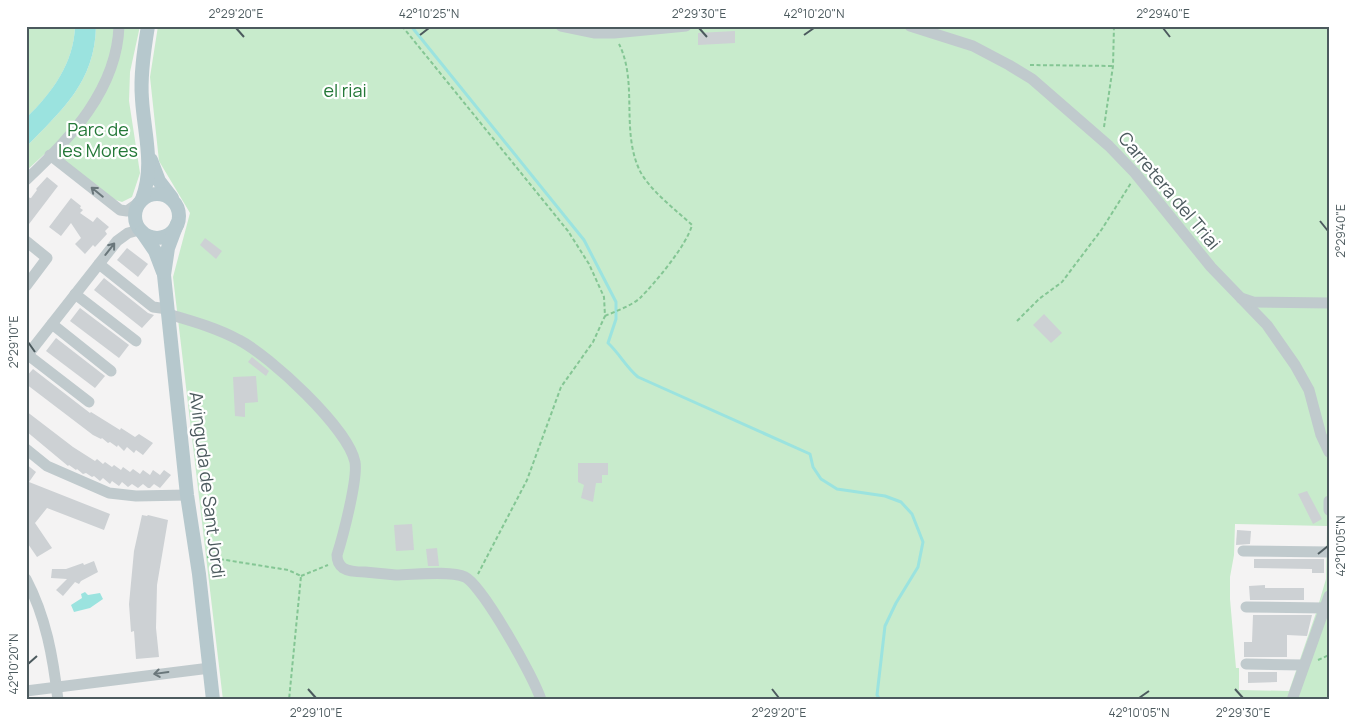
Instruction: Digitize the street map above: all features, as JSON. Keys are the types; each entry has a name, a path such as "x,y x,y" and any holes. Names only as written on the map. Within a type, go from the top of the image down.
{"main road":[{"path":"148,26 141,98 148,152 148,174 135,212 135,219 140,231 152,238 160,238 169,234 177,224 179,212 174,200 159,181 148,152"},
{"path":"140,202 155,193 164,194 174,200"},
{"name":"Avinguda de Sant Jordi","path":"164,275 168,248 177,224"},
{"name":"Avinguda de Sant Jordi","path":"140,231 155,251 164,275 187,495 197,556 213,700"}],"street":[{"path":"26,180 76,127 102,90 114,61 119,26"},
{"path":"561,26 594,33 686,26"},
{"name":"Carretera del Triai","path":"910,26 973,46 1010,65 1032,79 1109,146 1135,173 1211,267 1267,325 1309,390 1321,435 1329,452"},
{"path":"50,155 120,210 127,212 140,202"},
{"path":"89,402 27,356 120,238 131,231 140,231"},
{"path":"26,286 47,258 27,243"},
{"path":"99,264 153,307 241,340 286,374 336,427 347,442 355,464 348,511 337,555 342,567 348,571 394,574 453,574 464,576 473,583 520,656 540,700"},
{"path":"75,294 136,341"},
{"path":"1239,298 1253,302 1329,303"},
{"path":"52,324 111,371"},
{"path":"26,449 47,466 109,493 136,496 187,495"},
{"path":"1329,501 1329,510"},
{"path":"1243,551 1329,552"},
{"path":"26,579 49,636 58,700"},
{"path":"1292,700 1329,596"},
{"path":"1246,607 1324,608"},
{"path":"1246,664 1303,666"},
{"path":"26,691 210,668"}],"path":[{"path":"402,26 568,231 589,264 604,297 605,316 593,342 561,387 526,480 473,583"},
{"path":"1109,146 1104,126 1112,66 1114,26"},
{"path":"605,316 639,300 684,243 692,225 660,196 640,170 633,150 630,131 629,93 624,54 614,30"},
{"path":"1010,65 1112,66"},
{"path":"1017,321 1039,299 1062,282 1102,229 1135,173"},
{"path":"197,556 288,570 301,576 338,561"},
{"path":"289,700 301,576"}],"green space":[{"path":"26,26 75,26 74,40 66,65 53,88 26,118"},
{"name":"Parc de les Mores","path":"96,26 140,26 130,72 129,101 140,173 132,197 122,202 110,198 49,150 26,171 26,147 64,107 83,79 90,63"},
{"name":"el riai","path":"158,26 1329,26 1329,700 223,700 173,277 190,213 159,161 150,77","holes":["1235,524 1327,526 1326,579 1289,691 1239,690 1239,668 1236,668 1230,599"]}],"water":[{"path":"75,26 96,26 90,63 74,94 26,147 26,118 53,88 66,65 74,40"},
{"path":"85,592 88,595 100,593 103,599 90,608 74,612 71,605 82,598 81,594"}],"building":[{"path":"735,31 735,43 698,45 698,33"},
{"path":"47,177 58,186 26,228 26,197 31,198"},
{"path":"71,198 81,206 80,208 83,210 80,213 93,222 97,217 109,227 105,231 107,234 95,247 93,245 85,254 75,244 81,238 71,223 61,236 49,227"},
{"path":"205,238 222,251 216,259 200,245"},
{"path":"127,248 148,264 138,277 117,260"},
{"path":"104,278 148,313 154,315 142,328 94,290"},
{"path":"80,308 129,345 119,358 70,321"},
{"path":"1044,314 1062,333 1051,343 1033,325"},
{"path":"56,338 105,376 95,388 46,351"},
{"path":"252,357 269,371 266,376 248,362"},
{"path":"33,369 90,413 120,430 121,428 135,437 139,434 153,443 143,455 136,450 134,453 127,447 124,451 118,445 117,447 93,435 26,384 26,377"},
{"path":"256,376 258,402 245,403 245,417 235,416 233,377"},
{"path":"26,411 73,447 95,461 97,459 103,464 105,462 112,467 114,465 121,470 123,467 130,472 133,469 140,474 143,470 150,475 153,470 160,475 164,470 171,475 160,488 154,484 148,488 143,484 138,488 132,484 128,487 122,482 119,486 112,481 110,484 103,478 100,481 94,476 92,477 86,473 83,474 77,469 68,466 26,431"},
{"path":"578,463 608,463 608,475 602,475 602,483 596,483 593,502 581,498 584,485 578,482"},
{"path":"26,464 36,472 29,482 110,514 104,530 47,508 35,523 52,548 37,557 26,541"},
{"path":"1307,491 1322,519 1313,524 1298,494"},
{"path":"142,515 168,520 157,585 156,628 159,657 136,659 134,631 131,632 129,604 134,551"},
{"path":"412,524 414,550 396,551 394,525"},
{"path":"1237,530 1251,531 1250,544 1236,545"},
{"path":"437,548 439,566 428,566 426,549"},
{"path":"1254,559 1324,559 1324,573 1312,573 1312,569 1254,568"},
{"path":"94,561 98,572 79,584 75,582 63,596 56,590 67,579 51,578 52,569 66,569"},
{"path":"1265,585 1265,588 1304,588 1304,600 1250,600 1249,586"},
{"path":"1253,615 1312,615 1307,636 1287,635 1287,657 1244,657 1244,642 1252,642"},
{"path":"1248,672 1277,672 1277,682 1248,683"}],"waterway":[{"path":"411,26 584,240 616,302 616,319 608,343 638,377 810,454 813,467 821,479 837,489 885,496 901,502 912,514 923,542 918,567 896,603 885,626 877,695 880,700"}]}
